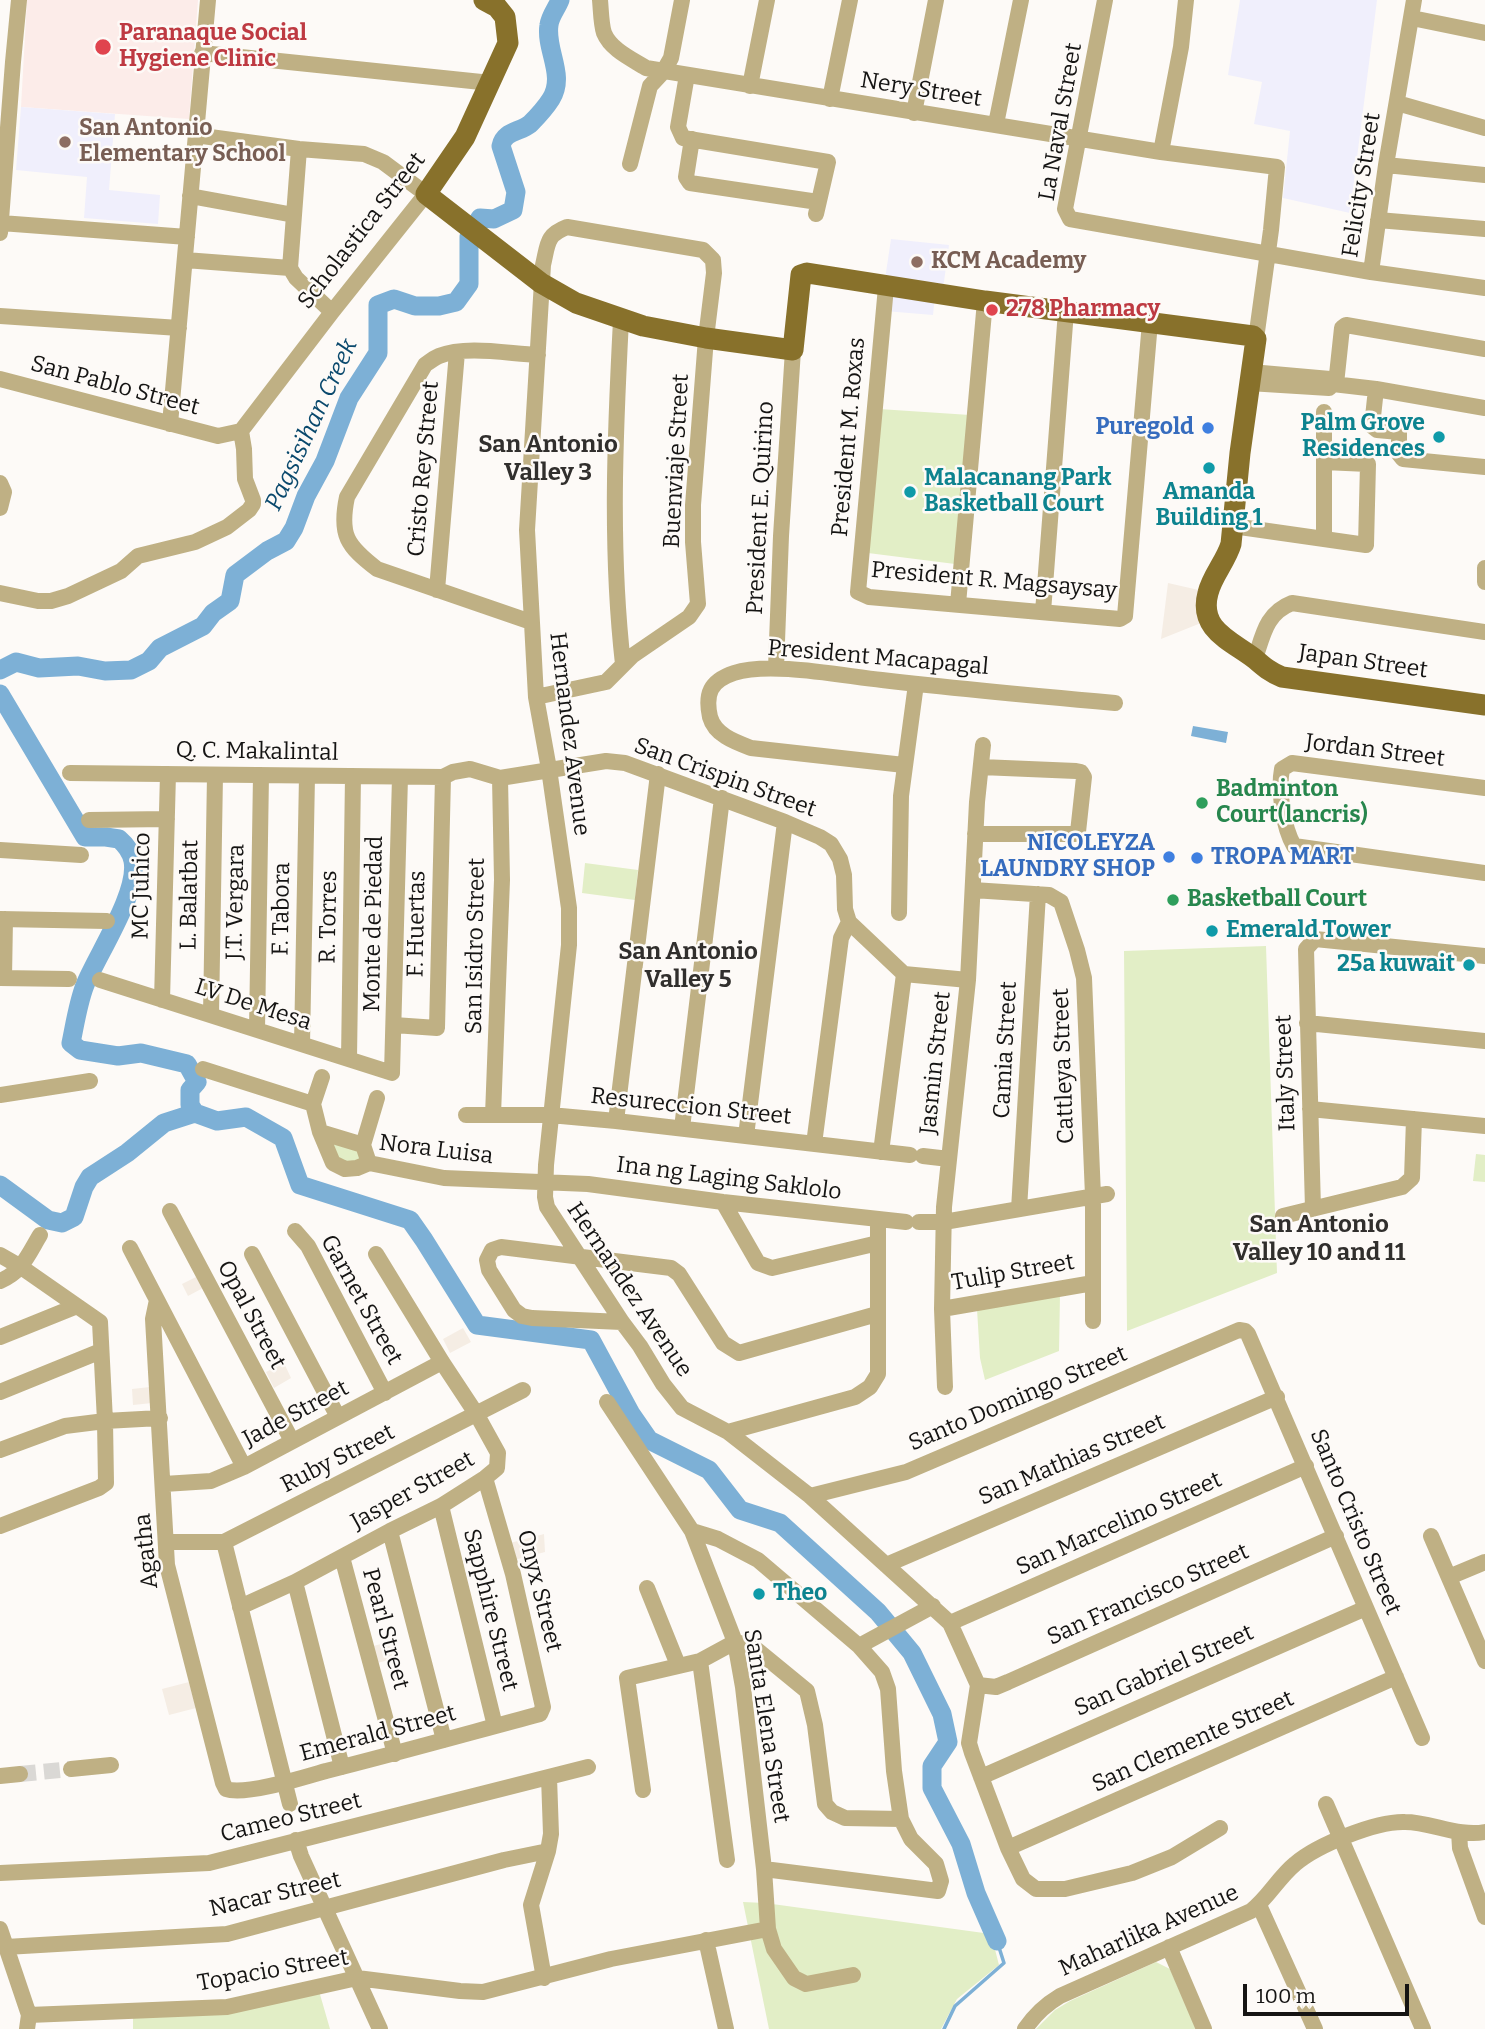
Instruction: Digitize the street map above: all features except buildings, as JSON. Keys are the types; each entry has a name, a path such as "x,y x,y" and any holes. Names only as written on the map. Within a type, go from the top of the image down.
{"main road":[{"name":"Scholastica Street","path":"426,194 465,137 508,43 505,18 497,7 484,0"},
{"path":"426,194 541,283 576,303 643,326 706,338 793,350 801,275 807,273 985,301 1253,336 1256,339 1231,544 1208,593 1206,609 1216,630 1225,640 1255,659"},
{"name":"Japan Street","path":"1255,659 1268,672 1282,677 1485,705"}],"street":[{"path":"19,0 6,61 1,228 187,237"},
{"path":"170,424 208,0"},
{"name":"Nery Street","path":"600,0 604,33 620,52 646,68 1161,152 1277,167 1267,253"},
{"path":"630,164 650,86 671,58 682,0"},
{"path":"750,86 766,0"},
{"path":"830,99 850,0"},
{"path":"915,113 936,0"},
{"path":"996,124 1021,0"},
{"name":"La Naval Street","path":"1105,0 1065,209 1070,219 1267,253"},
{"path":"1161,152 1181,47 1186,0"},
{"name":"Felicity Street","path":"1267,253 1371,272 1385,165 1414,0"},
{"path":"1412,18 1485,33"},
{"path":"202,53 491,83"},
{"path":"687,75 678,127 683,138 692,139 828,162 817,208 690,183 685,177 692,139"},
{"path":"1397,103 1485,128"},
{"path":"195,135 364,155 383,162 426,194"},
{"path":"299,149 290,268 296,278 332,312"},
{"path":"1385,165 1485,175"},
{"name":"Scholastica Street","path":"241,431 426,194"},
{"path":"190,197 294,215"},
{"path":"1378,220 1485,229"},
{"name":"Hernandez Avenue","path":"706,338 714,273 713,260 703,250 568,227 555,232 549,240 541,283 527,530 536,697 569,908 569,945 550,1115 545,1197 547,1207 663,1384 682,1408 728,1432 810,1496 933,1606 950,1623 978,1685"},
{"path":"1256,339 1267,253"},
{"path":"185,260 290,268"},
{"path":"1371,272 1485,288"},
{"name":"President M. Roxas","path":"858,592 886,287"},
{"path":"958,604 985,301"},
{"path":"1043,612 1066,311"},
{"path":"0,316 179,328"},
{"path":"621,320 615,514 623,664"},
{"name":"President R. Magsaysay","path":"858,592 869,597 1120,620 1125,616 1150,322"},
{"path":"1250,377 1329,388 1334,384 1342,328 1346,325 1485,349"},
{"name":"Buenviaje Street","path":"536,697 606,682 623,664 689,617 696,609 694,505 706,338"},
{"name":"President E. Quirino","path":"776,668 793,350"},
{"path":"531,622 377,569 355,552 345,533 343,514 347,497 425,365 439,356 457,352 538,355"},
{"name":"Cristo Rey Street","path":"437,590 457,352"},
{"name":"San Pablo Street","path":"0,379 218,436 241,431"},
{"path":"1334,384 1485,408"},
{"path":"1376,389 1372,426 1377,430 1399,432 1399,454 1403,459 1485,467"},
{"path":"1324,412 1324,539"},
{"path":"0,593 51,601 68,596 121,571 138,556 195,542 227,527 253,505 245,479 241,431"},
{"path":"1233,526 1366,545 1368,464 1324,462"},
{"path":"0,483 4,492 0,508"},
{"path":"1485,568 1485,582"},
{"name":"Japan Street","path":"1255,659 1271,617 1279,608 1292,603 1485,632"},
{"name":"President Macapagal","path":"904,765 751,748 729,740 712,724 707,705 709,691 720,680 735,673 776,668 1115,704"},
{"path":"899,913 901,796 916,684"},
{"name":"Jasmin Street","path":"945,1387 942,1309 944,1222 968,980 975,834 983,745"},
{"name":"San Crispin Street","path":"499,778 606,761 625,762 785,822 831,844 840,859 844,875 845,909 849,922"},
{"name":"Jordan Street","path":"1485,788 1292,763 1282,769 1280,783 1287,835 1294,846 1485,873"},
{"path":"975,834 1076,834 1084,777 1082,772 1076,771 981,767"},
{"name":"Q. C. Makalintal","path":"70,773 443,777 470,768 499,778"},
{"name":"MC Juhico","path":"162,1000 168,774"},
{"path":"616,1121 658,774"},
{"name":"L. Balatbat","path":"211,1015 215,775"},
{"name":"J.T. Vergara","path":"257,1030 261,775"},
{"name":"F. Tabora","path":"302,1044 307,776"},
{"name":"R. Torres","path":"349,1059 353,776"},
{"name":"Monte de Piedad","path":"392,1073 400,777"},
{"name":"F. Huertas","path":"394,1025 437,1028 443,777"},
{"name":"San Isidro Street","path":"494,1115 502,880 499,778"},
{"path":"682,1128 722,798"},
{"path":"89,820 167,819"},
{"path":"746,1136 785,822"},
{"path":"0,850 81,855"},
{"path":"973,890 1038,894"},
{"name":"Cattleya Street","path":"1038,894 1049,895 1061,902 1084,978 1100,1195 1093,1283 1093,1321"},
{"name":"Camia Street","path":"1019,1209 1038,894"},
{"path":"69,979 2,978 3,919 107,921"},
{"path":"814,1144 841,938 849,922 904,974 968,980"},
{"name":"Italy Street","path":"1313,1209 1306,949 1315,939 1485,956"},
{"path":"881,1152 904,974"},
{"name":"LV De Mesa","path":"100,980 392,1073"},
{"path":"1307,1023 1485,1041"},
{"path":"203,1069 313,1104 322,1077"},
{"path":"0,1095 90,1081"},
{"path":"369,1163 363,1145 377,1098"},
{"name":"Nora Luisa","path":"313,1104 332,1163 338,1167 356,1168 369,1163 444,1178 546,1182"},
{"path":"1310,1108 1485,1126"},
{"name":"Resureccion Street","path":"466,1115 550,1115 616,1121 949,1159"},
{"path":"1283,1216 1402,1187 1412,1178 1415,1119"},
{"path":"320,1132 363,1145"},
{"name":"Ina ng Laging Saklolo","path":"546,1182 588,1184 723,1202 913,1222 944,1222 1100,1195"},
{"path":"723,1202 758,1263 772,1268 878,1242"},
{"name":"Opal Street","path":"170,1211 292,1441"},
{"path":"728,1432 855,1397 870,1387 878,1374 878,1220"},
{"name":"Garnet Street","path":"295,1231 308,1246 385,1393"},
{"path":"0,1281 13,1276 21,1267 40,1235"},
{"path":"622,1322 522,1316 514,1310 489,1270 487,1260 492,1250 500,1247 671,1268 679,1274 723,1343 739,1353 877,1314"},
{"path":"130,1248 244,1467"},
{"path":"252,1254 338,1417"},
{"name":"Jasper Street","path":"240,1607 295,1582 441,1506 497,1468 498,1452 376,1254"},
{"path":"0,1255 100,1322 106,1483 0,1526"},
{"name":"Tulip Street","path":"942,1309 1093,1283"},
{"name":"Agatha","path":"157,1300 153,1319 167,1565 226,1789"},
{"path":"0,1336 77,1306"},
{"name":"Santo Cristo Street","path":"1239,1330 1248,1334 1277,1397 1422,1738"},
{"name":"Santo Domingo Street","path":"810,1496 906,1472 1239,1330"},
{"path":"0,1392 101,1351"},
{"name":"Jade Street","path":"164,1484 211,1481 244,1467 442,1362"},
{"name":"Ruby Street","path":"166,1542 223,1542 523,1390"},
{"name":"San Mathias Street","path":"886,1565 1277,1397"},
{"name":"Santa Elena Street","path":"607,1402 692,1531 735,1642 743,1687 764,1869 762,1930 794,1978 806,1984 853,1975"},
{"path":"0,1450 65,1426 160,1418"},
{"name":"San Marcelino Street","path":"950,1623 1306,1466"},
{"name":"Onyx Street","path":"485,1478 513,1574 543,1707 540,1714"},
{"name":"Sapphire Street","path":"441,1506 495,1726"},
{"path":"390,1531 444,1740"},
{"path":"692,1531 718,1539 758,1560 859,1646 881,1672 888,1689 894,1771 901,1819 911,1839 936,1864 940,1881 938,1891 764,1869"},
{"name":"San Francisco Street","path":"978,1685 996,1687 1336,1536"},
{"path":"1431,1536 1485,1661"},
{"path":"223,1542 290,1804"},
{"name":"Pearl Street","path":"342,1557 395,1754"},
{"path":"1449,1577 1485,1562"},
{"path":"295,1582 342,1767"},
{"path":"647,1588 678,1665"},
{"path":"859,1646 933,1606"},
{"name":"San Gabriel Street","path":"981,1777 1366,1608"},
{"path":"643,1790 627,1678 700,1661 714,1651 735,1642 757,1650 807,1691 815,1726 825,1804 832,1812 845,1818 901,1819"},
{"path":"700,1661 727,1860"},
{"name":"San Clemente Street","path":"1008,1848 1396,1677"},
{"path":"978,1685 969,1743 1008,1848 1023,1880 1036,1889 1065,1889 1132,1873 1172,1857 1220,1828"},
{"name":"Emerald Street","path":"226,1789 239,1791 284,1782 540,1714"},
{"path":"71,1769 111,1765"},
{"name":"Cameo Street","path":"0,1873 209,1863 588,1767"},
{"path":"0,1776 20,1774"},
{"path":"544,1978 531,1905 551,1834 549,1777"},
{"path":"1326,1804 1423,2029"},
{"name":"Maharlika Avenue","path":"1025,2029 1045,2005 1060,1996 1251,1911 1294,1864 1314,1850 1342,1838 1380,1825 1405,1822 1459,1832 1485,1832"},
{"path":"1459,1832 1460,1848 1485,1917"},
{"path":"296,1840 380,2029"},
{"name":"Nacar Street","path":"6,1947 227,1934 504,1860 548,1851"},
{"path":"1259,1905 1315,2029"},
{"path":"0,1929 28,2022"},
{"name":"Topacio Street","path":"28,2022 227,2007 357,1978 483,1992 611,1959 762,1930"},
{"path":"706,1940 720,2028"},
{"path":"1169,1947 1204,2029"}],"shaded area":[{"path":"27,0 198,0 189,119 21,107"},
{"path":"1240,0 1377,0 1350,213 1283,198 1290,131 1254,124 1262,82 1228,75"},
{"name":"San Antonio Elementary School","path":"21,107 115,114 109,190 160,195 158,224 84,218 87,177 16,170"},
{"name":"KCM Academy","path":"891,239 949,245 943,289 885,279"},
{"name":"KCM Academy","path":"887,292 935,296 933,315 885,311"},
{"path":"1168,583 1203,591 1201,623 1161,639"},
{"path":"196,1277 203,1288 188,1296 182,1284"},
{"path":"463,1328 471,1342 450,1353 443,1339"},
{"path":"284,1363 291,1378 274,1388 266,1372"},
{"path":"150,1387 152,1403 133,1405 132,1389"},
{"path":"544,1534 545,1552 514,1560 510,1543"},
{"path":"389,1642 393,1659 377,1663 373,1646"},
{"path":"189,1682 196,1708 169,1715 162,1689"}],"green space":[{"path":"879,409 970,415 955,564 868,553"},
{"path":"585,863 638,870 635,900 582,893"},
{"path":"1266,946 1277,1273 1127,1331 1124,951"},
{"path":"332,1137 356,1147 361,1156 357,1166 334,1157"},
{"path":"1476,1154 1485,1155 1485,1182 1473,1181"},
{"path":"1060,1295 1059,1351 985,1380 980,1358 977,1309"},
{"path":"743,1902 991,1934 999,1965 957,1999 941,2029 769,2029"},
{"path":"1156,1962 1170,1969 1196,2029 1036,2029 1055,2010 1070,2001"},
{"path":"319,1991 330,2029 133,2029 133,2017"}],"water":[{"path":"1193,726 1228,732 1226,743 1191,736"}],"waterway":[{"name":"Pagsisihan Creek","path":"0,670 16,662 39,668 78,666 105,671 131,670 149,661 160,648 203,626 213,613 230,601 235,575 267,551 286,541 325,461 349,398 378,353 378,305 394,299 415,306 439,306 456,302 469,284 469,237 480,218 494,219 513,210 516,192 501,146 505,137 533,121 555,90 556,72 549,25 560,0"},
{"name":"Pagsisihan Creek","path":"0,694 85,837 119,839 128,848 133,861 130,890 85,985 71,1043 80,1050 118,1056 141,1053 187,1064 197,1082 190,1090 190,1105 195,1113 217,1121 246,1117 283,1138 300,1185 410,1220 477,1325 591,1340 631,1414 649,1440 709,1470 740,1510 780,1523 878,1612 912,1653 942,1714 948,1742 932,1766 932,1788 961,1844 976,1893 997,1941"},
{"name":"Pagsisihan Creek","path":"0,1185 48,1220 62,1223 74,1217 90,1177 127,1153 164,1123 195,1113"},
{"name":"Pagsisihan Creek","path":"944,2029 955,2006 1004,1963 997,1941"}],"tunnel":[{"path":"20,1774 71,1769"}],"place":[{"name":"Paranaque Social Hygiene Clinic","path":"103,47"},
{"name":"San Antonio Elementary School","path":"65,142"},
{"name":"KCM Academy","path":"917,262"},
{"name":"278 Pharmacy","path":"992,310"},
{"name":"Puregold","path":"1208,428"},
{"name":"Palm Grove Residences","path":"1439,437"},
{"name":"Amanda Building 1","path":"1209,468"},
{"name":"Malacanang Park Basketball Court","path":"910,492"},
{"name":"Badminton Court(lancris)","path":"1202,803"},
{"name":"NICOLEYZA LAUNDRY SHOP","path":"1169,857"},
{"name":"TROPA MART","path":"1197,858"},
{"name":"Basketball Court","path":"1173,900"},
{"name":"Emerald Tower","path":"1212,931"},
{"name":"25a kuwait","path":"1469,965"},
{"name":"Theo","path":"759,1594"}],"district":[{"name":"San Antonio Valley 3","path":"548,459"},
{"name":"San Antonio Valley 5","path":"688,966"},
{"name":"San Antonio Valley 10 and 11","path":"1319,1239"}]}
